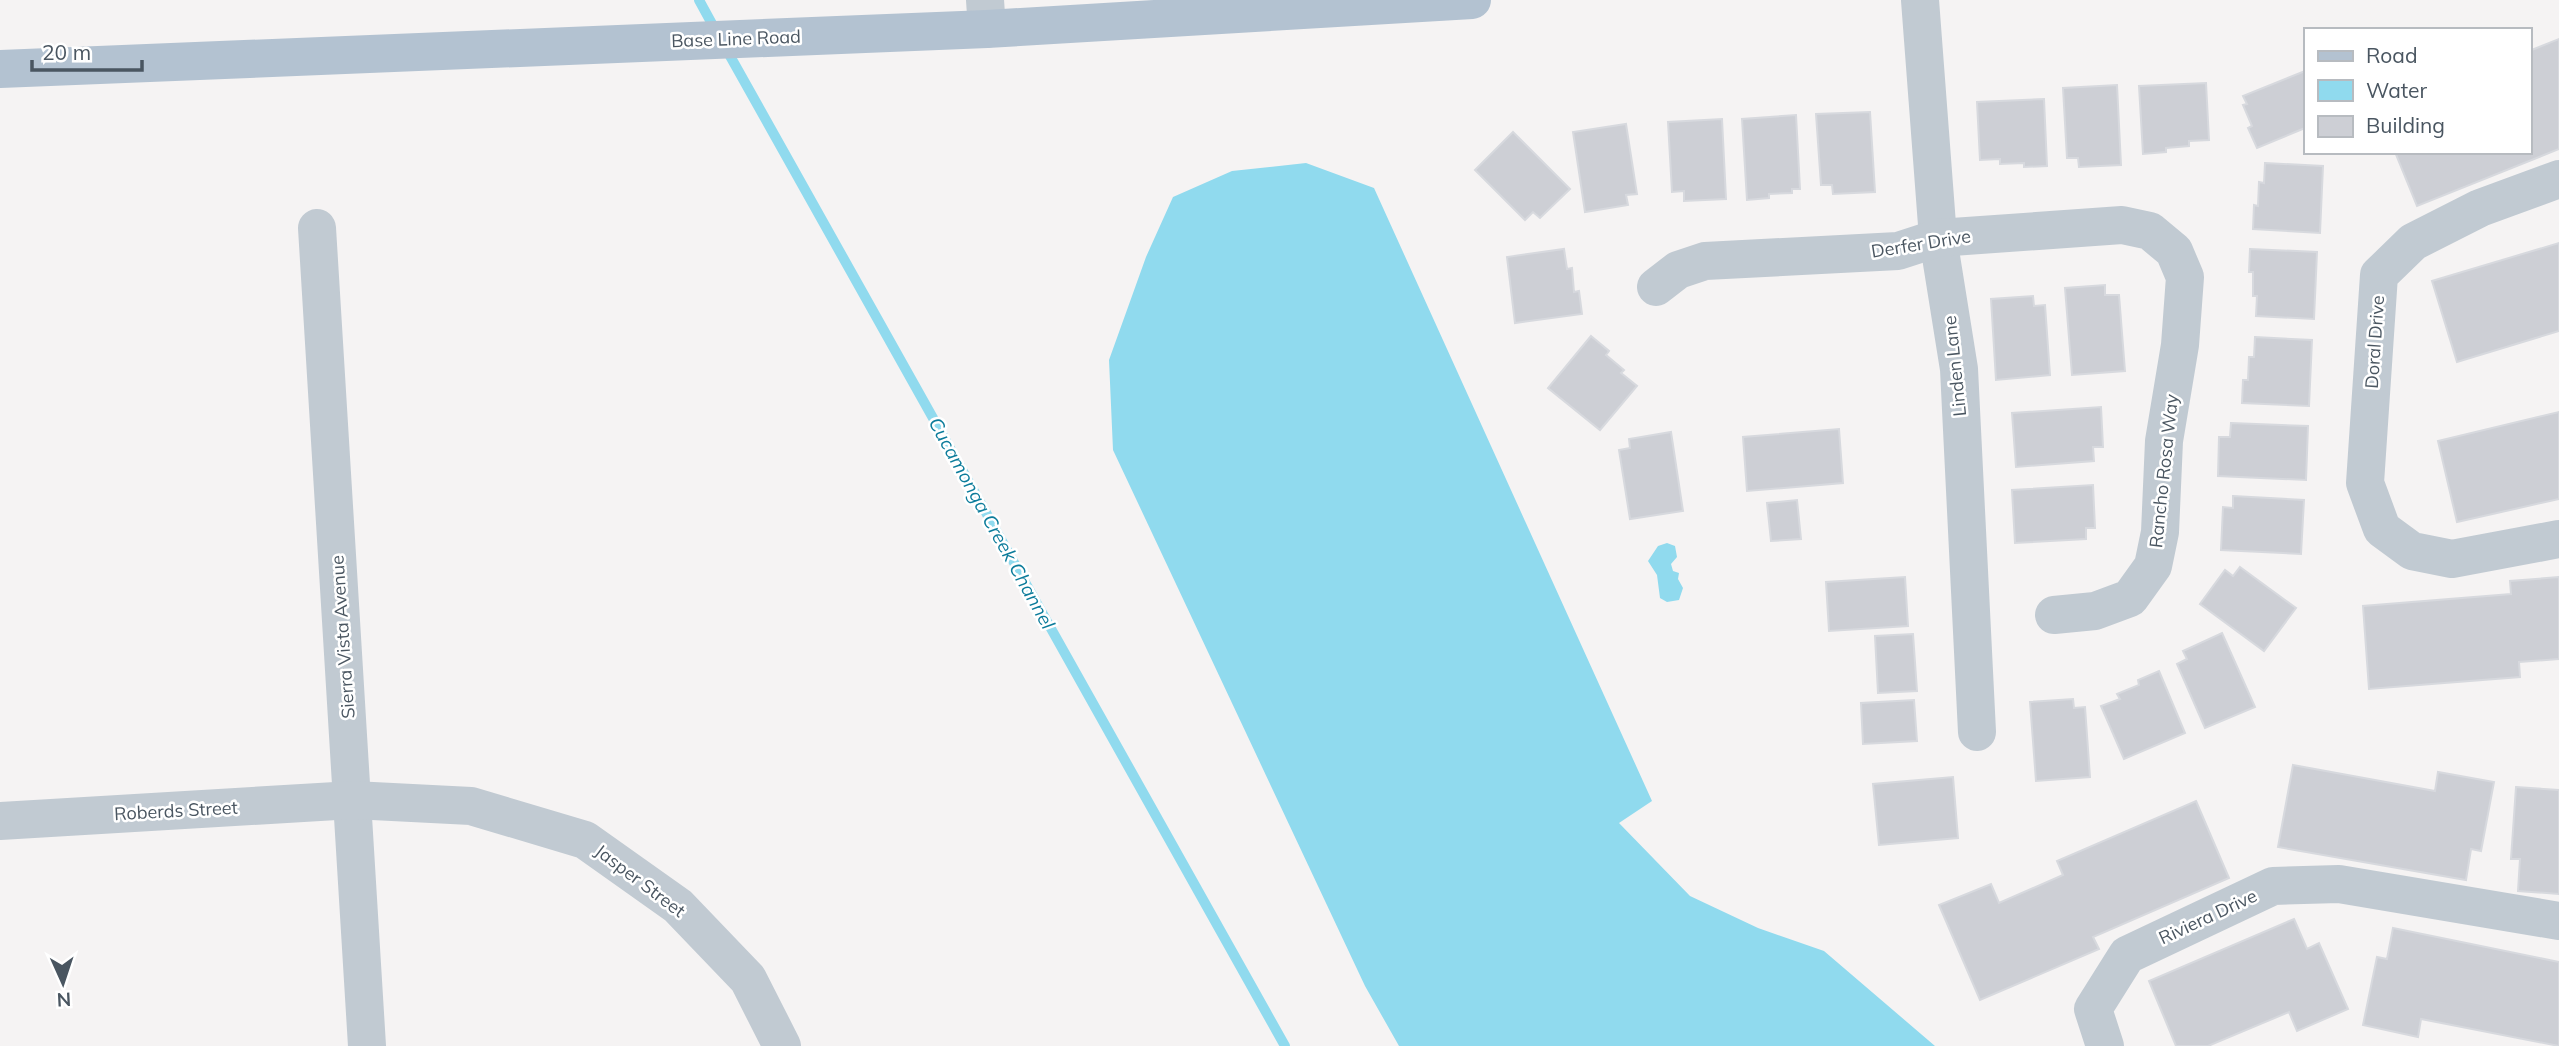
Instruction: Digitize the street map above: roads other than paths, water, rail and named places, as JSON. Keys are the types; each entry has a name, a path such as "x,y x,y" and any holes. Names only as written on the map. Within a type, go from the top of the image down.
{"main road":[{"name":"Base Line Road","path":"0,69 879,34 986,15 1472,0"}],"street":[{"name":"Linden Lane","path":"1920,0 1938,238 1959,369 1977,732"},
{"name":"Doral Drive","path":"2559,179 2480,208 2413,242 2379,275 2365,483 2382,529 2412,551 2452,559 2559,540"},
{"name":"Derfer Drive","path":"1656,287 1678,270 1705,261 1898,251 1938,238 2122,225 2150,231"},
{"name":"Sierra Vista Avenue","path":"317,229 367,1046"},
{"name":"Rancho Rosa Way","path":"2054,615 2095,611 2130,597 2153,566 2160,532 2164,441 2180,345 2185,277 2174,251 2150,231"},
{"name":"Roberds Street","path":"0,821 353,800"},
{"name":"Jasper Street","path":"353,800 471,806 584,840 678,906 748,979 782,1046"},
{"name":"Riviera Drive","path":"2105,1046 2093,1009 2127,955 2273,886 2339,884 2559,921"}],"water":[{"path":"1306,163 1374,188 1652,801 1619,823 1690,896 1758,928 1824,951 1935,1046 1399,1046 1365,986 1113,450 1109,360 1146,257 1173,197 1232,171"},
{"path":"1667,543 1675,546 1677,557 1671,564 1673,571 1679,573 1678,579 1683,588 1679,600 1667,602 1660,598 1657,575 1648,561 1658,546"}],"waterway":[{"name":"Cucamonga Creek Channel","path":"699,0 717,33"},
{"name":"Cucamonga Creek Channel","path":"725,47 1285,1046"}]}
